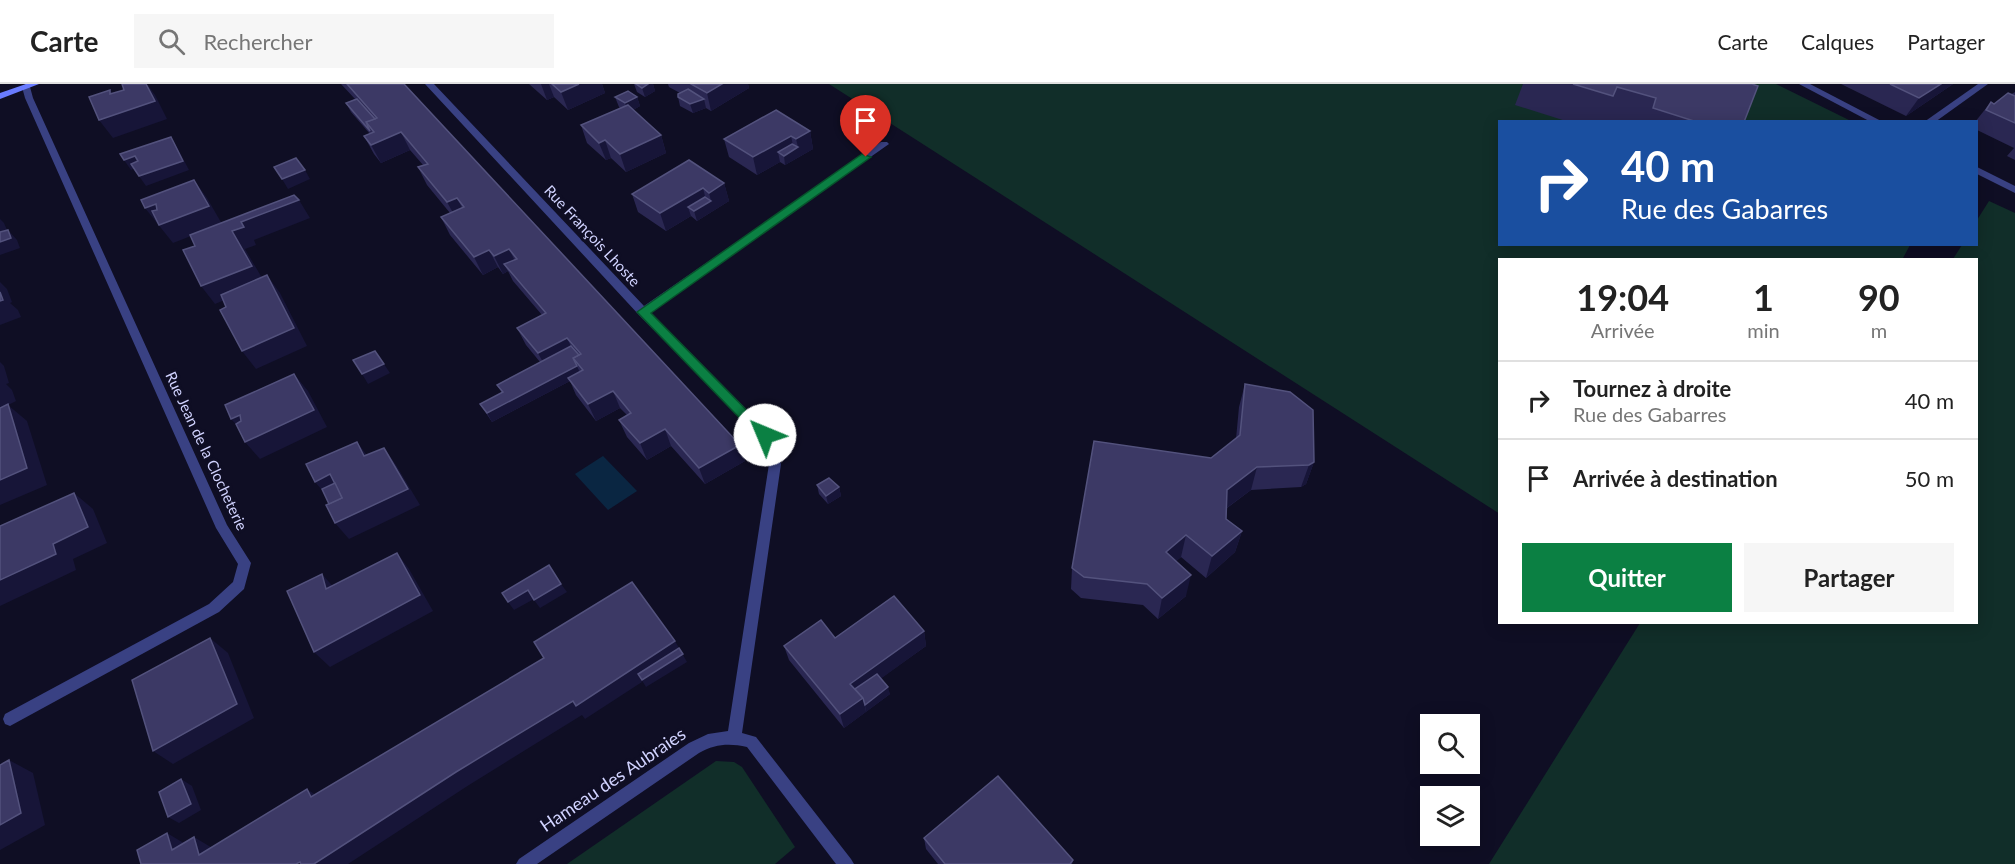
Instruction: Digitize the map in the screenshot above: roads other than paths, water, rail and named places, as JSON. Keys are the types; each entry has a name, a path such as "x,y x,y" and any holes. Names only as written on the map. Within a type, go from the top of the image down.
{"street":[{"name":"Rue François Lhoste","path":"429,84 643,312 765,435 775,464 734,737"},
{"path":"1803,84 1875,120"},
{"path":"1931,120 1984,84"},
{"path":"0,96 31,85"},
{"name":"Rue Jean de la Clocheterie","path":"10,718 214,608 239,585 245,563 222,528 33,109 31,85"},
{"path":"643,312 884,144"},
{"path":"1978,172 2015,190"},
{"path":"734,737 751,742 846,864"},
{"name":"Hameau des Aubraies","path":"524,864 710,738 734,737"}],"water":[{"path":"603,456 637,491 608,510 575,474"}]}
